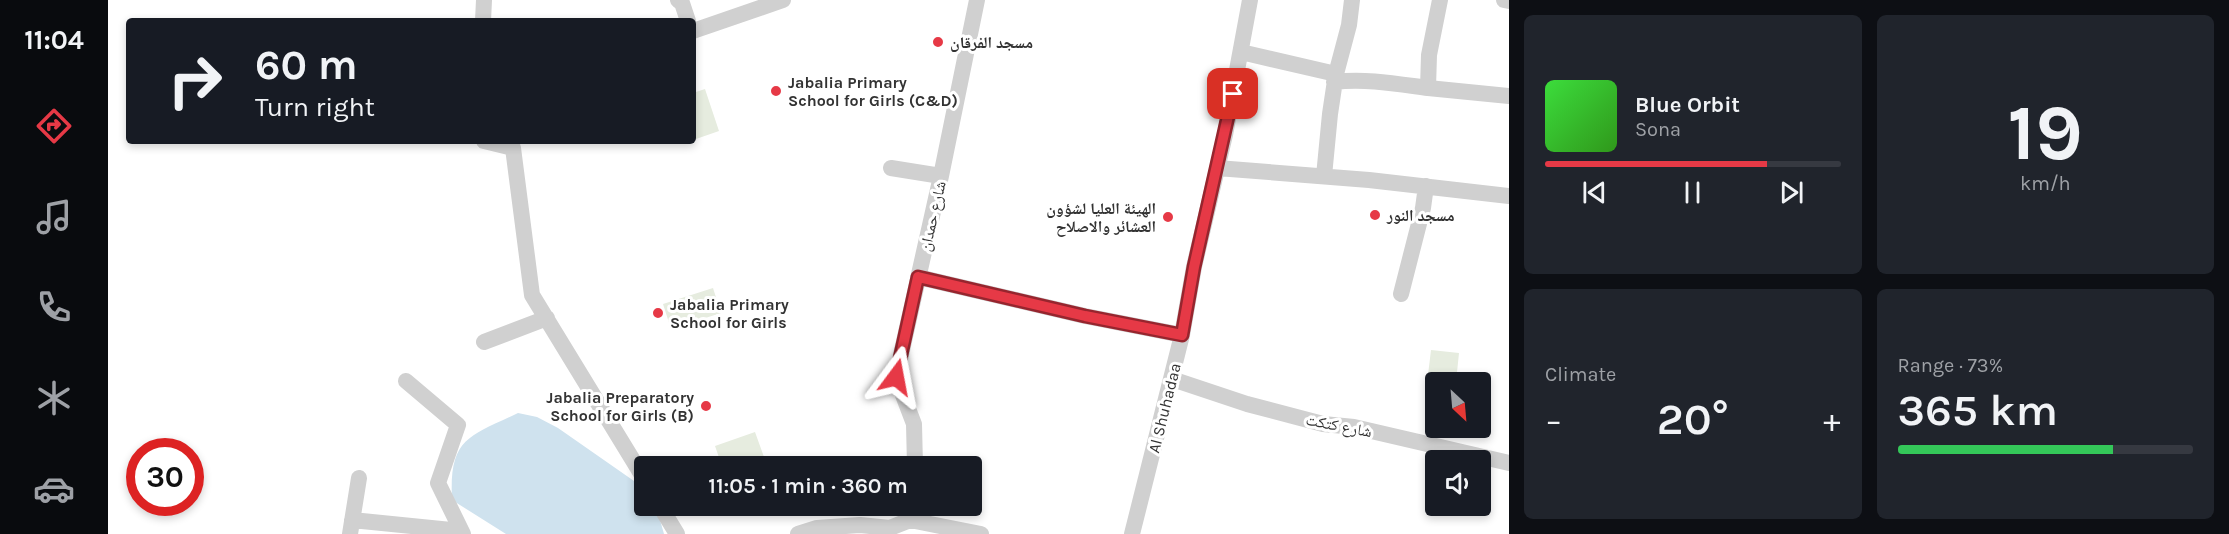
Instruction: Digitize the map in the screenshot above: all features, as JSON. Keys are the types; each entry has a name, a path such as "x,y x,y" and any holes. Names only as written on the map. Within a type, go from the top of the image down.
{"street":[{"path":"483,18 484,0"},
{"path":"678,0 682,3 687,18"},
{"path":"696,30 757,4 783,0"},
{"name":"شارع حمدان","path":"915,456 914,424 896,377 977,0"},
{"name":"Al Shuhadaa","path":"1132,534 1182,335 1250,0"},
{"path":"1324,176 1335,78 1349,25 1352,0"},
{"path":"1428,88 1429,54 1440,0"},
{"path":"1504,0 1509,1"},
{"path":"1241,52 1345,80 1509,96"},
{"path":"496,144 513,148 532,295 634,462"},
{"path":"891,168 941,176"},
{"path":"1217,168 1324,176 1509,196"},
{"path":"1401,294 1423,208 1426,186"},
{"path":"918,277 1085,316 1182,335"},
{"path":"484,342 547,318"},
{"name":"شارع كتكت","path":"1172,379 1247,404 1323,424 1354,427 1509,463"},
{"path":"359,478 351,527 462,532 438,483 458,425 406,381"},
{"path":"666,516 677,534"},
{"path":"798,534 817,528 860,525 889,531 906,516"},
{"path":"924,516 981,534"}],"shaded area":[{"path":"705,89 719,131 696,139 696,92"},
{"path":"713,288 721,313 671,329 663,304"},
{"path":"1431,350 1459,353 1457,372 1428,372"},
{"path":"755,432 764,456 718,456 715,446"}],"water":[{"path":"518,413 537,417 558,428 634,481 634,516 659,516 664,534 506,534 452,500 452,479 458,452 465,442 486,428"}],"place":[{"name":"مسجد الفرقان","path":"938,42"},
{"name":"Jabalia Primary School for Girls (C&D)","path":"776,91"},
{"name":"مسجد النور","path":"1375,215"},
{"name":"الهيئة العليا لشؤون العشائر والاصلاح","path":"1168,217"},
{"name":"Jabalia Primary School for Girls","path":"658,313"},
{"name":"Jabalia Preparatory School for Girls (B)","path":"706,406"}],"route":[{"path":"896,377 918,277 1085,316 1182,335 1194,267 1233,94"}]}
